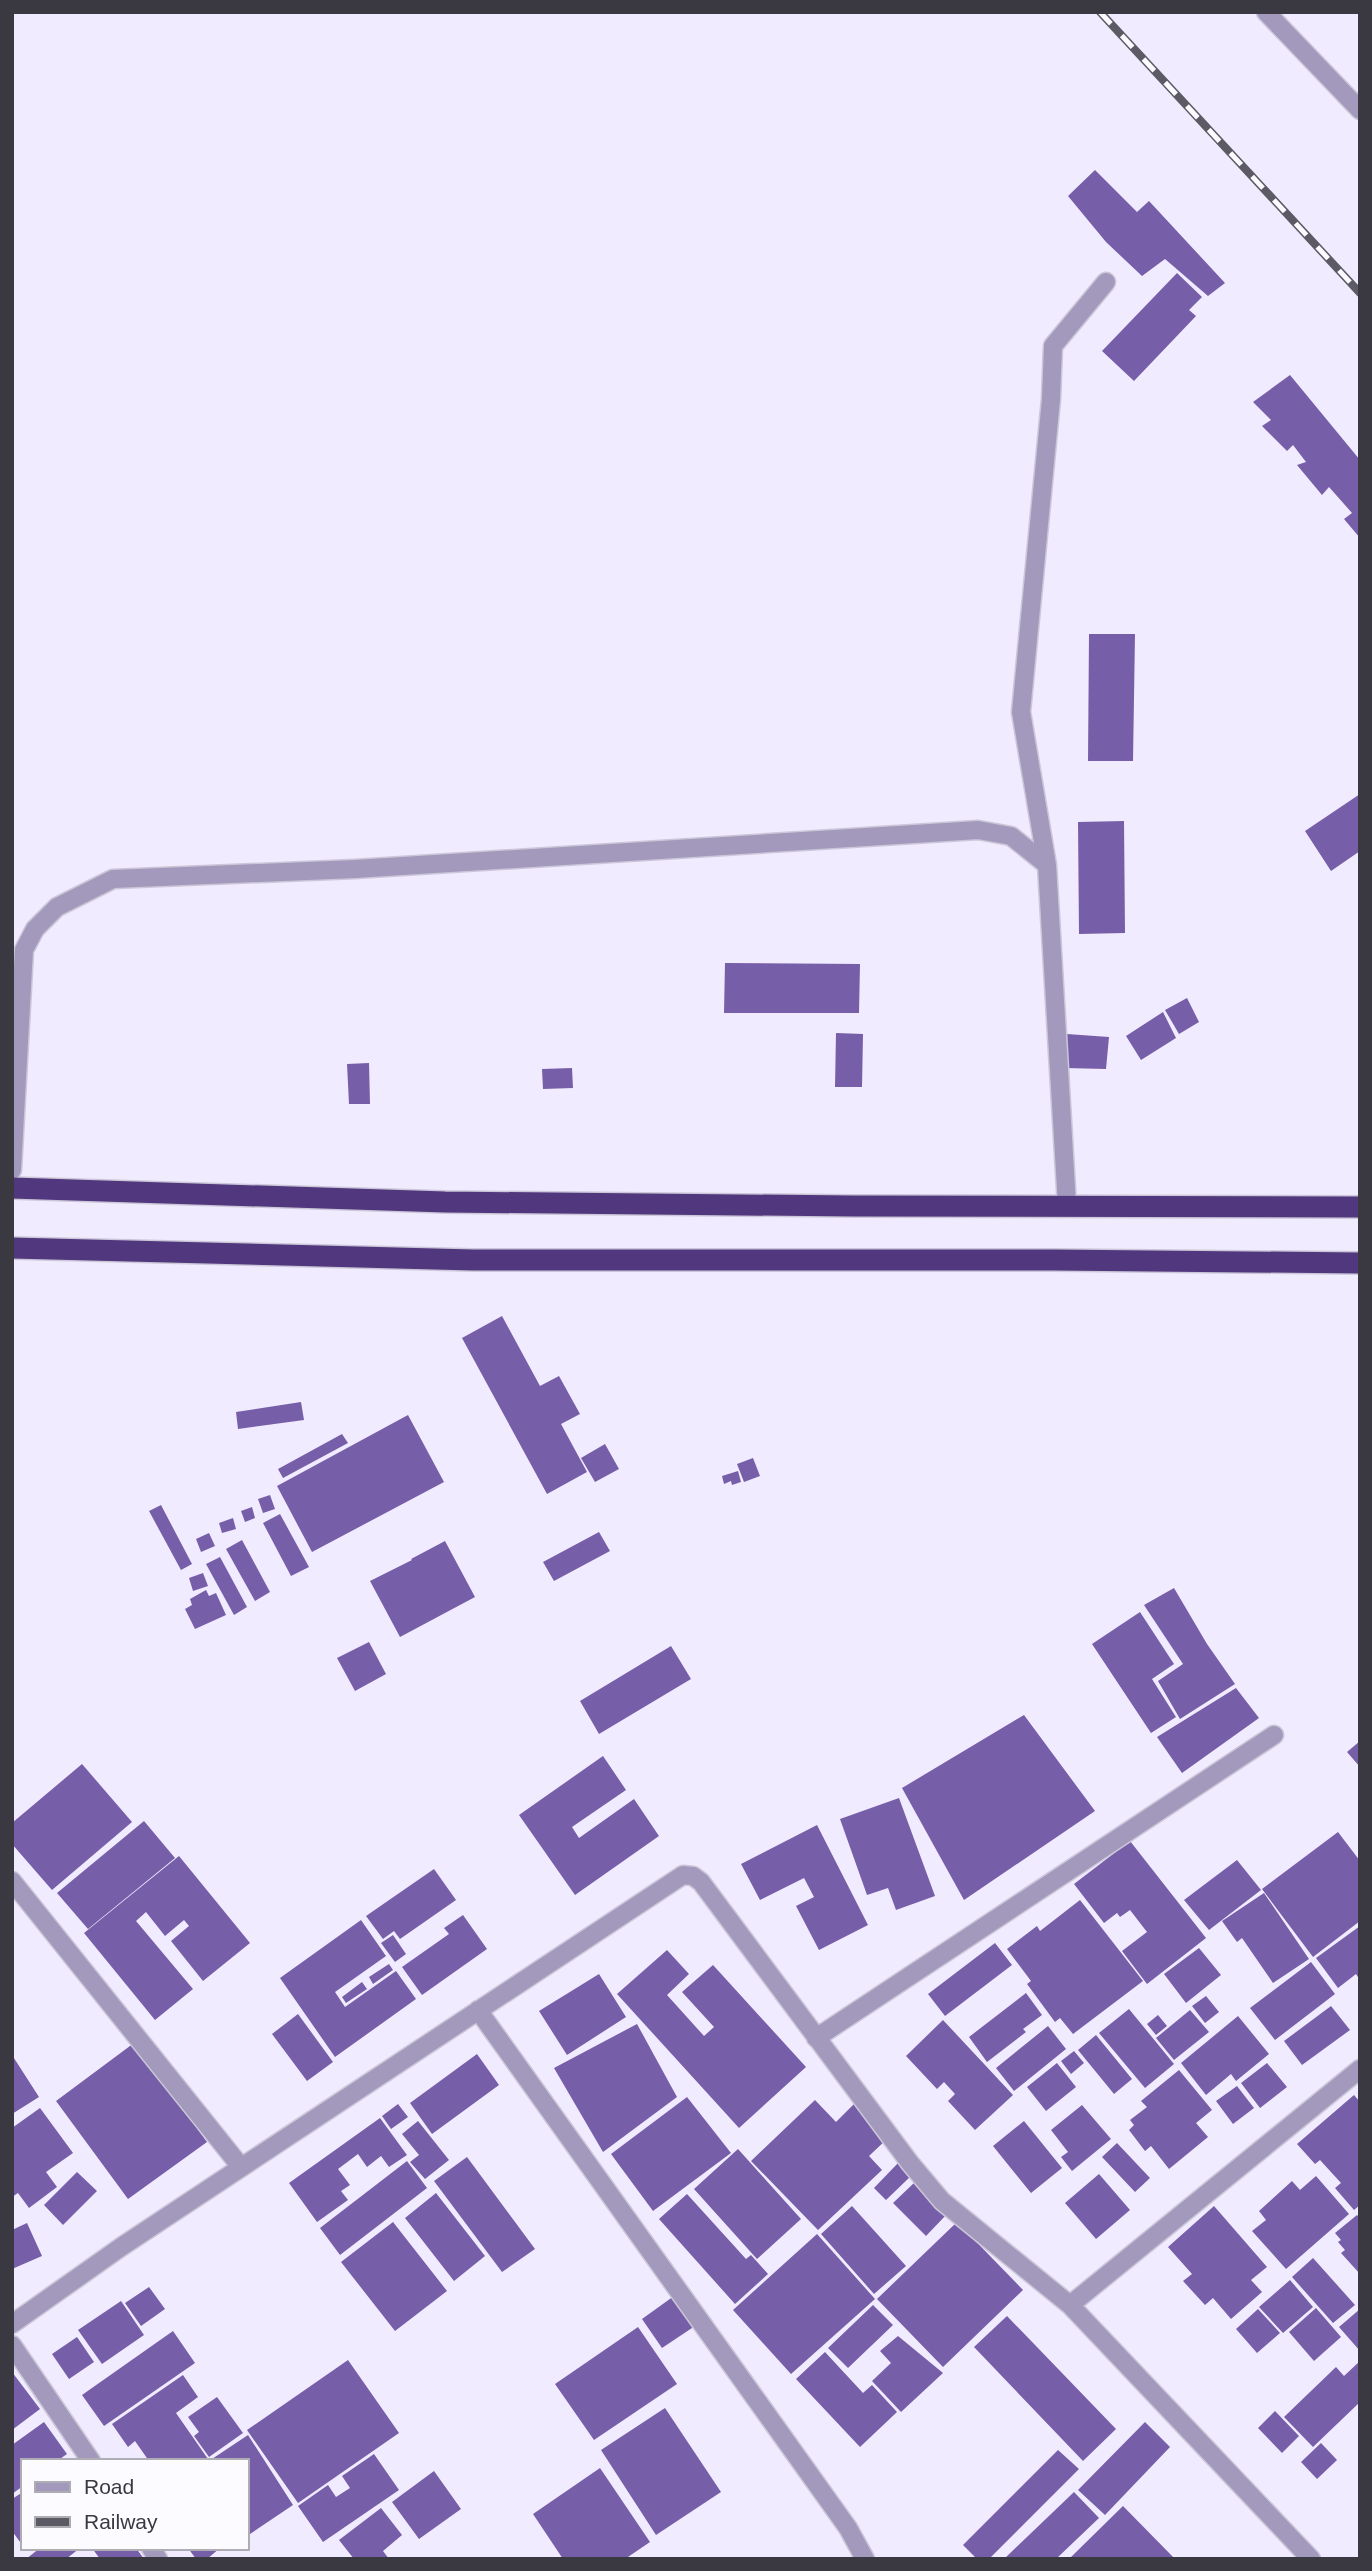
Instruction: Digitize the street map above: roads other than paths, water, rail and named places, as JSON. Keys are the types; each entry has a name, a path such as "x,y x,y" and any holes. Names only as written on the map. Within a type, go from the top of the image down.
{"highway":[{"path":"12,1188 445,1202 1360,1206"},
{"path":"12,1248 473,1260 1054,1259 1360,1263"}],"street":[{"path":"1266,12 1360,110"},
{"path":"1067,1206 1046,865 1021,712 1051,399 1053,346 1106,282"},
{"path":"12,1170 24,950 35,929 57,907 113,879 355,869 978,830 1011,836 1046,865"},
{"path":"816,2038 1274,1735"},
{"path":"12,2324 121,2246 683,1875 693,1876 701,1882 910,2163 942,2201 1070,2305 1311,2559"},
{"path":"12,1881 241,2167"},
{"path":"478,2010 848,2528 865,2559"},
{"path":"1070,2305 1360,2069"},
{"path":"12,2344 90,2459"}],"railway":[{"path":"1100,12 1360,293"}]}
